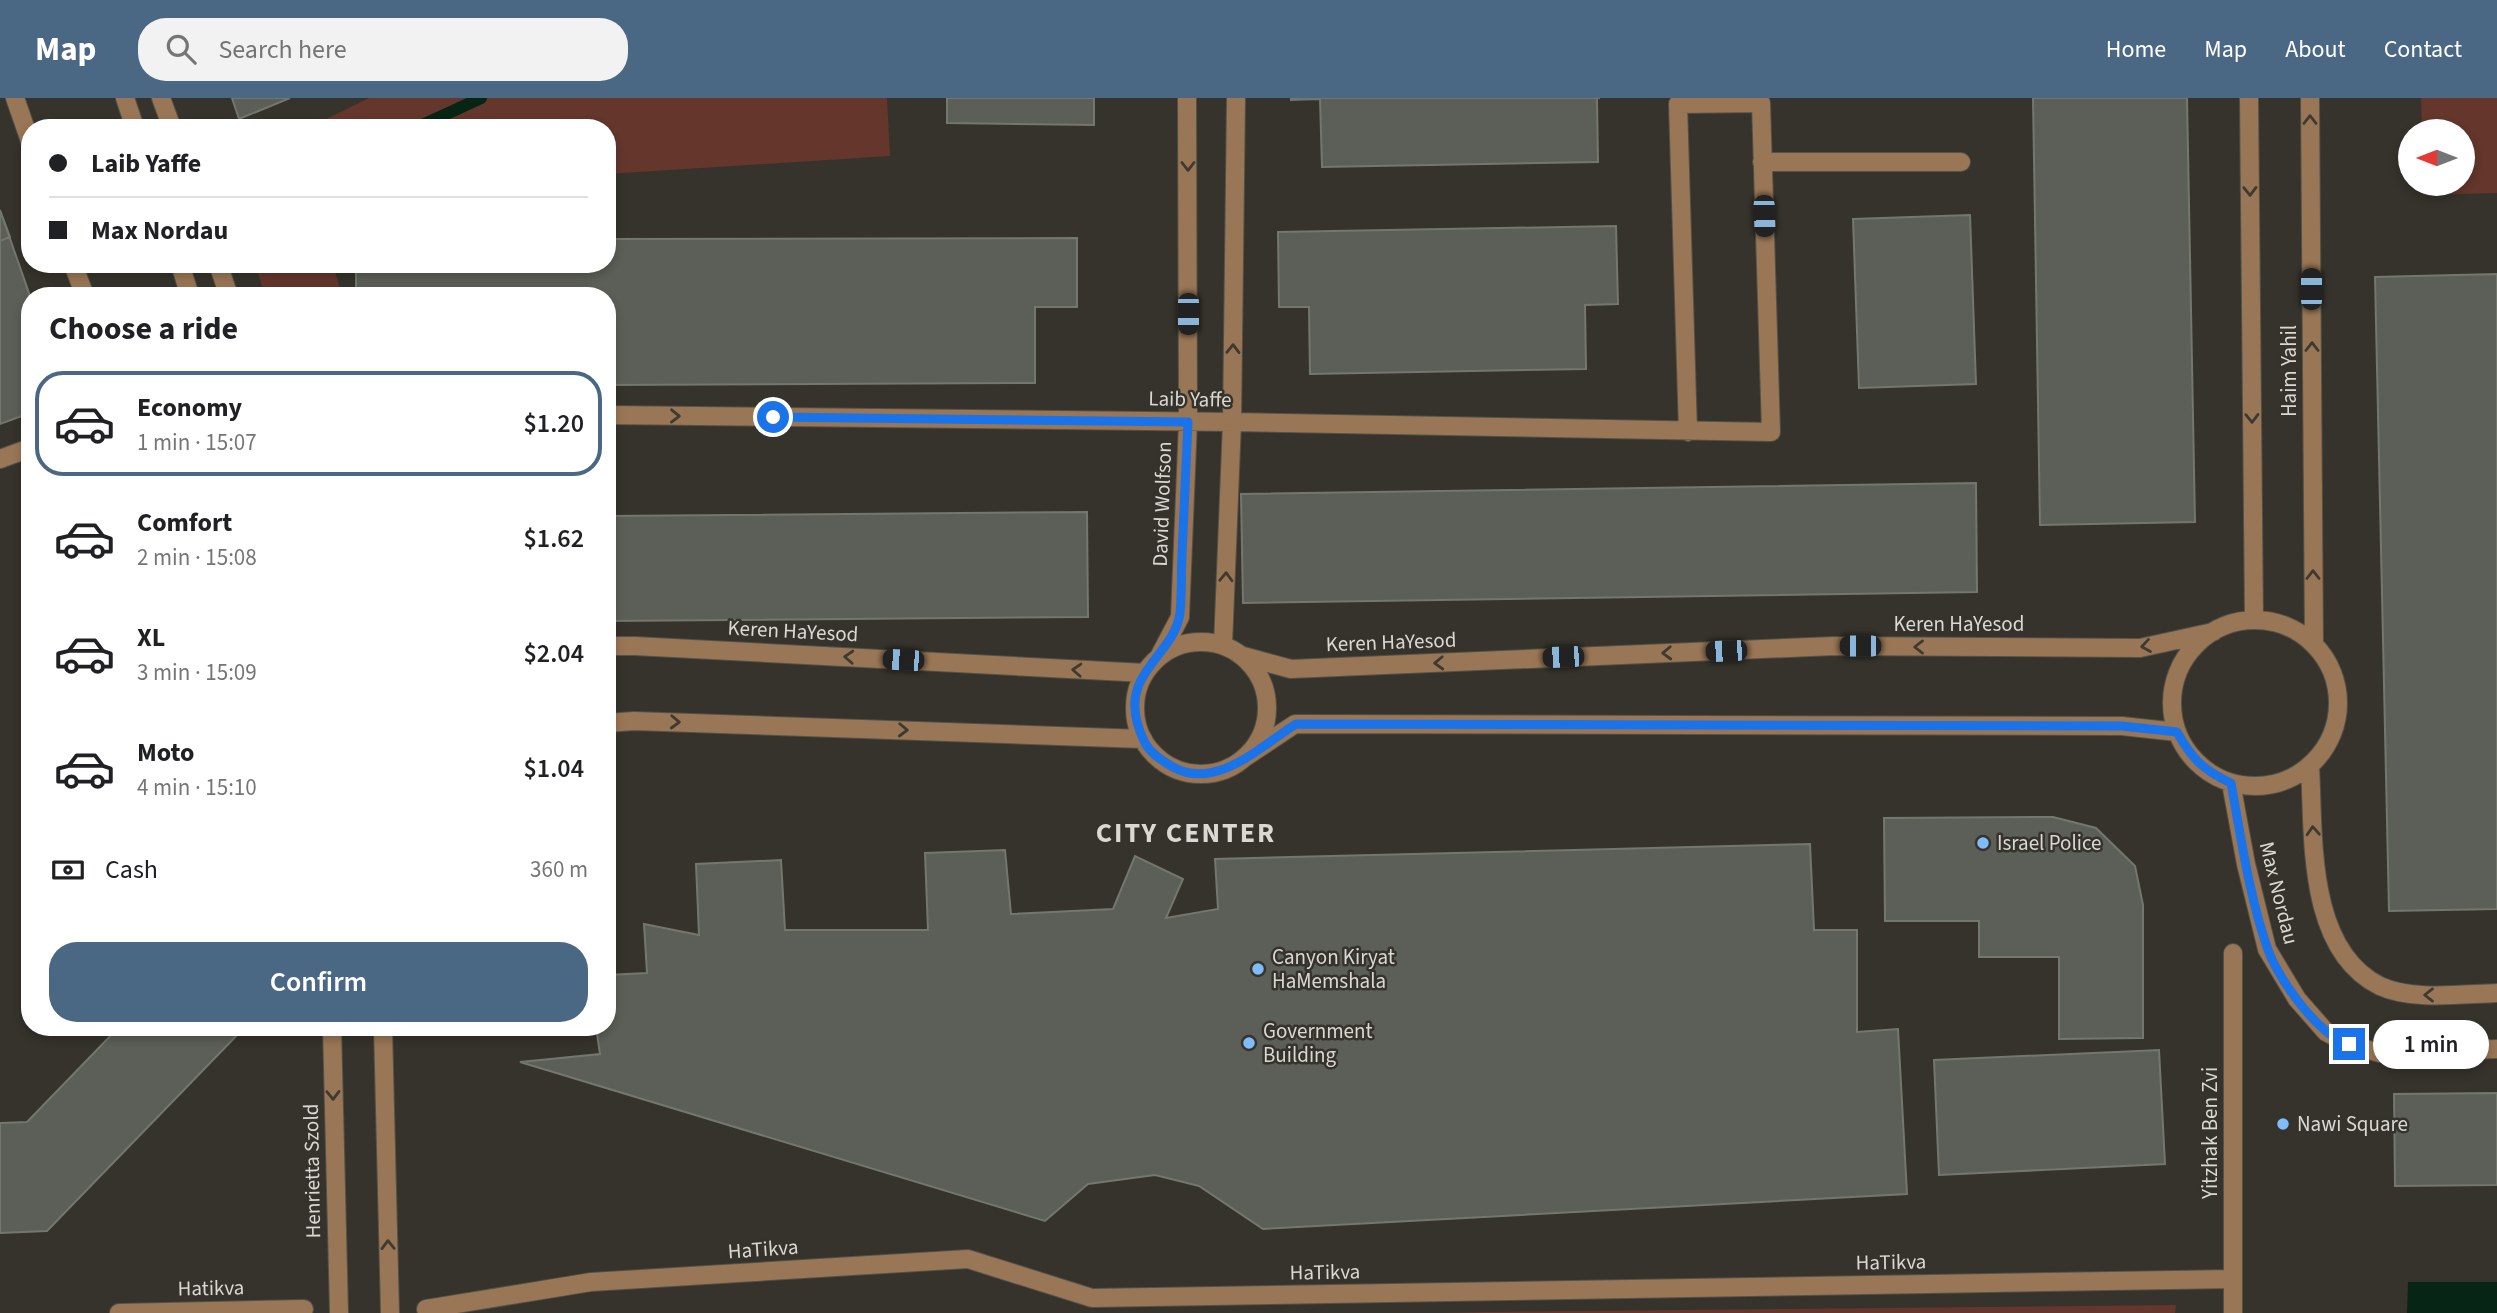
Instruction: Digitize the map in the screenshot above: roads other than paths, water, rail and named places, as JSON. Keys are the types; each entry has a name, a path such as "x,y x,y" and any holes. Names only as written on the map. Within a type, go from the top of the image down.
{"street":[{"path":"15,98 22,119"},
{"path":"125,98 132,119"},
{"path":"161,98 169,119"},
{"name":"David Wolfson","path":"1160,655 1180,617 1188,422 1187,98"},
{"path":"1223,645 1232,422 1236,98"},
{"name":"Haim Yahil","path":"2249,98 2254,620"},
{"name":"Haim Yahil","path":"2310,98 2314,643"},
{"path":"1688,432 1678,104 1761,103 1762,162 1961,162"},
{"name":"Laib Yaffe","path":"616,415 1232,422 1771,432 1762,162"},
{"path":"0,459 21,452"},
{"path":"2254,620 2286,626 2314,643 2330,666 2338,692 2337,720 2328,745 2310,766 2275,785 2256,787 2231,783 2208,772 2189,754 2177,732 2172,704 2177,676 2191,651 2213,632 2233,623 2254,620"},
{"name":"Keren HaYesod","path":"1243,656 1291,669 1834,646 2140,648 2213,632"},
{"path":"1244,758 1259,740 1266,718 1266,695 1258,674 1243,656 1223,645 1200,641 1178,645 1160,655 1137,688 1135,709 1138,729 1147,747 1161,761 1180,771 1203,775 1225,770 1244,758 1296,724 2122,726 2177,732"},
{"name":"Keren HaYesod","path":"616,646 1145,673"},
{"path":"616,722 1143,739"},
{"name":"Max Nordau","path":"2310,766 2316,871 2321,902 2333,936 2354,967 2381,986 2419,995 2497,993"},
{"name":"Max Nordau","path":"2231,783 2246,863 2267,949 2297,999 2326,1032 2349,1044 2379,1053 2497,1049"},
{"name":"Yitzhak Ben Zvi","path":"2233,1313 2234,953"},
{"name":"Henrietta Szold","path":"332,1036 339,1313"},
{"path":"383,1036 390,1313"},
{"name":"HaTikva","path":"426,1309 591,1282 968,1259 1092,1306 2233,1279"},
{"name":"Hatikva","path":"119,1313 304,1309"}],"waterway":[{"path":"436,119 481,98"}],"place":[{"name":"Israel Police","path":"1983,843"},
{"name":"Canyon Kiryat HaMemshala","path":"1258,969"},
{"name":"Government Building","path":"1249,1043"},
{"name":"Nawi Square","path":"2283,1124"}],"district":[{"name":"CITY CENTER","path":"1186,832"}]}
